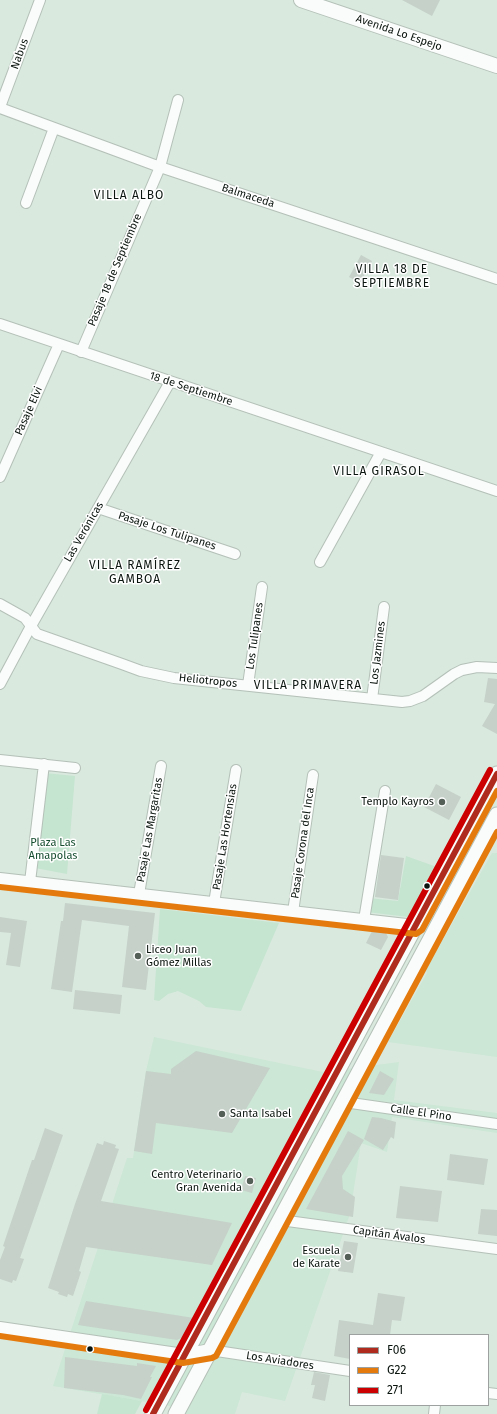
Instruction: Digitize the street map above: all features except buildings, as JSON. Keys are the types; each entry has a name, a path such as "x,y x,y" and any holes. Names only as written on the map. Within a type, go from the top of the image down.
{"main road":[{"name":"Avenida Lo Espejo","path":"301,0 497,66"},
{"path":"153,1414 497,774"},
{"path":"176,1414 497,815"},
{"path":"415,926 422,938 424,951"},
{"path":"332,1080 336,1093 344,1102"}],"street":[{"name":"Nabus","path":"0,108 40,0"},
{"name":"Pasaje 18 de Septiembre","path":"81,352 160,167 178,100"},
{"name":"Balmaceda","path":"0,108 160,167 497,279"},
{"path":"26,203 54,128"},
{"name":"18 de Septiembre","path":"0,324 497,491"},
{"name":"Pasaje Elvi","path":"0,478 59,344"},
{"name":"Las Verónicas","path":"0,684 31,626 170,382"},
{"path":"320,562 381,452"},
{"name":"Pasaje Los Tulipanes","path":"98,508 235,554"},
{"name":"Los Tulipanes","path":"248,685 262,587"},
{"name":"Heliotropos","path":"0,604 25,618 36,634 141,671 174,678 402,702 410,701 423,696 446,679 462,670 476,667 497,668"},
{"name":"Los Jazmines","path":"372,699 384,607"},
{"path":"0,760 75,768"},
{"path":"30,882 44,764"},
{"name":"Pasaje Las Margaritas","path":"139,894 161,766"},
{"name":"Pasaje Las Hortensias","path":"214,903 236,770"},
{"name":"Pasaje Corona del Inca","path":"293,912 313,775"},
{"path":"364,920 385,791"},
{"path":"0,879 415,926"},
{"name":"Calle El Pino","path":"344,1102 497,1124"},
{"name":"Capitán Ávalos","path":"280,1220 497,1249"},
{"path":"0,1328 184,1355 210,1350"},
{"name":"Los Aviadores","path":"210,1350 349,1371"}],"shaded area":[{"path":"492,853 497,853 497,1057 388,1042 427,973 426,970"},
{"path":"154,1037 323,1072 399,1062 394,1100 497,1113 497,1133 392,1117 387,1152 361,1143 350,1214 285,1401 242,1392 235,1414 185,1414 188,1409 53,1386 127,1158 133,1158 146,1071"}],"green space":[{"name":"Plaza Las Amapolas","path":"45,773 75,776 67,874 35,868"},
{"path":"406,856 437,867 408,917 367,912 368,898 398,901"},
{"path":"160,909 279,923 241,1011 206,1007 199,1001 178,991 168,994 159,1001 154,1000"},
{"path":"102,1394 142,1401 135,1414 97,1414"}],"transit line":[{"name":"271","path":"146,1410 490,770"},
{"name":"F06","path":"153,1414 497,774"},
{"name":"G22","path":"0,887 416,934 422,930 497,791"},
{"name":"G22","path":"0,1336 183,1363 216,1356 497,832"}],"place":[{"name":"Templo Kayros","path":"442,802"},
{"name":"Liceo Juan Gómez Millas","path":"138,956"},
{"name":"Santa Isabel","path":"222,1114"},
{"name":"Centro Veterinario Gran Avenida","path":"250,1181"},
{"name":"Escuela de Karate","path":"348,1257"}],"district":[{"name":"VILLA ALBO","path":"129,196"},
{"name":"VILLA 18 DE SEPTIEMBRE","path":"392,277"},
{"name":"VILLA GIRASOL","path":"379,472"},
{"name":"VILLA RAMÍREZ GAMBOA","path":"135,573"},
{"name":"VILLA PRIMAVERA","path":"308,686"}]}
